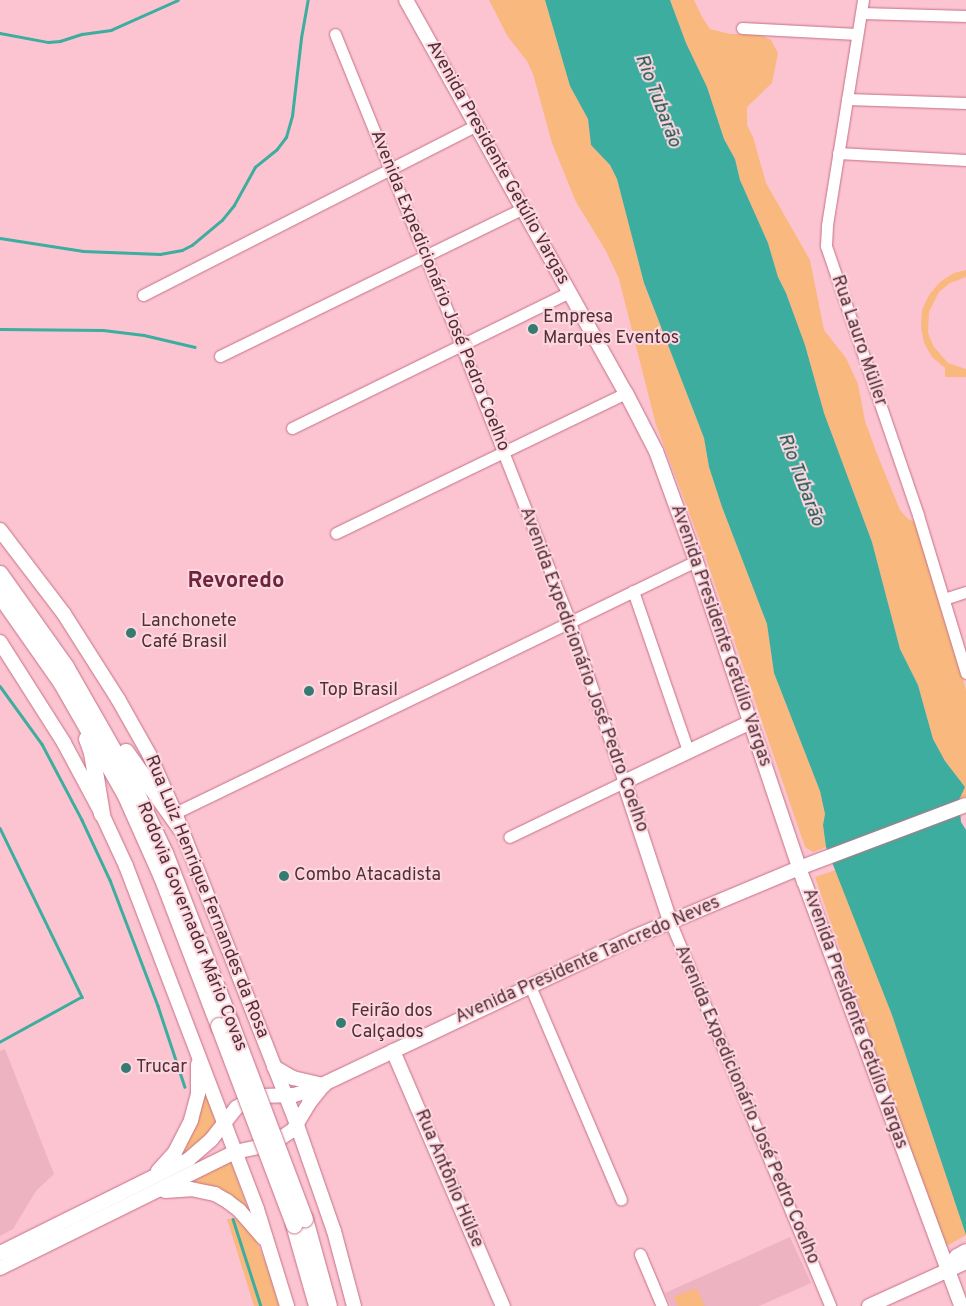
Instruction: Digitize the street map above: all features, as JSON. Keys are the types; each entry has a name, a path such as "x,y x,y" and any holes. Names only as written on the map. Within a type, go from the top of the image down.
{"highway":[{"name":"Rodovia Governador Mário Covas","path":"0,574 63,675 114,748 150,819 180,890 225,1024 329,1306"},
{"name":"Rodovia Governador Mário Covas","path":"0,595 63,675"},
{"path":"63,675 90,747 102,814"},
{"path":"63,675 181,829"},
{"name":"Rodovia Governador Mário Covas","path":"299,1222 316,1306"}],"main road":[{"name":"Avenida Presidente Getúlio Vargas","path":"406,0 626,392 656,451 960,1306"},
{"name":"Rua Luiz Henrique Fernandes da Rosa","path":"0,530 55,602 118,700 149,754 175,813 285,1095"},
{"path":"0,642 64,743 102,814 142,905 269,1245 287,1306"},
{"path":"624,782 751,722"},
{"name":"Avenida Expedicionário José Pedro Coelho","path":"624,782 670,922"},
{"name":"Avenida Presidente Tancredo Neves","path":"285,1095 301,1093 324,1085 530,986 670,922 805,866 966,805"},
{"path":"142,1183 168,1162 184,1137 191,1120 198,1093 197,1051"},
{"name":"Rua Antônio Hülse","path":"393,1051 503,1306"},
{"path":"274,1067 301,1081 324,1085"},
{"name":"Avenida Presidente Tancredo Neves","path":"297,1125 309,1103 324,1085"},
{"path":"0,1253 176,1166 201,1149 236,1108 250,1099 262,1096 285,1095 334,1231 354,1306"},
{"path":"0,1268 235,1152 272,1144 286,1136 297,1125"},
{"path":"137,1202 174,1189 191,1189 215,1194 239,1210 269,1245"},
{"path":"869,1306 946,1270 963,1258"}],"street":[{"name":"Rua Lauro Müller","path":"863,0 827,226 826,246 906,478 966,673"},
{"path":"861,13 966,16"},
{"path":"742,28 857,34"},
{"name":"Avenida Expedicionário José Pedro Coelho","path":"335,34 504,452 570,622 624,782"},
{"path":"847,99 966,103"},
{"path":"143,295 477,125"},
{"path":"838,153 966,160"},
{"path":"220,356 522,209"},
{"path":"292,428 569,292"},
{"path":"336,533 626,392"},
{"path":"175,813 696,561"},
{"path":"633,591 688,751"},
{"path":"944,599 966,592"},
{"path":"509,837 624,782"},
{"name":"Avenida Expedicionário José Pedro Coelho","path":"670,922 830,1306"},
{"path":"530,986 621,1199"},
{"path":"640,1254 662,1306"}],"shaded area":[{"path":"489,0 545,0 570,86 588,119 591,145 610,165 617,179 644,283 704,438 709,467 722,507 767,624 774,673 820,791 825,814 823,825 826,847 813,852 805,847 701,544 656,425 619,279 606,251 576,202 552,143 533,74 527,61 508,37"},
{"path":"670,0 694,0 710,29 730,34 758,34 771,40 778,53 772,83 747,107 747,125 753,137 766,183 810,260 824,330 846,358 858,384 865,421 877,454 900,510 908,519 915,522 941,599 966,690 966,797 959,799 965,787 945,761 933,739 918,685 900,649 872,542 824,413 805,345 786,293 778,277 768,243 740,180 735,159 724,139 707,87 686,43"},
{"path":"966,270 966,277 950,283 939,292 929,312 928,333 934,347 948,363 966,369 966,377 945,377 945,368 932,357 924,343 921,327 922,310 929,295 940,282 954,273"},
{"path":"836,870 892,1015 966,1235 945,1247 815,877"},
{"path":"5,1049 54,1174 36,1191 13,1229 0,1236 0,1051"},
{"path":"202,1078 218,1119 213,1131 193,1150 176,1159"},
{"path":"230,1159 249,1212 182,1181"},
{"path":"241,1218 252,1230 271,1276 279,1306 254,1306 227,1219"},
{"path":"790,1237 811,1283 759,1306 671,1306 665,1293"},
{"path":"696,1288 705,1306 678,1306 674,1297"}],"water":[{"name":"Rio Tubarão","path":"545,0 670,0 686,43 707,87 724,139 735,159 740,180 768,243 778,277 786,293 805,345 824,413 872,542 900,649 918,685 933,739 945,761 965,787 959,800 961,822 966,830 966,1235 892,1015 826,847 823,825 825,814 820,791 774,673 767,624 722,507 709,467 704,438 644,283 617,179 610,165 591,145 588,119 570,86"}],"waterway":[{"path":"0,33 48,42 60,41 82,34 111,30 178,0"},
{"path":"0,238 83,251 160,254 182,250 192,245 222,220 234,205 255,167 277,149 286,137 292,116 301,38 308,0"},
{"path":"0,329 103,330 144,335 195,347"},
{"path":"0,686 42,744 82,820 110,880 158,1006 185,1087"},
{"path":"0,828 82,997 0,1042"},
{"path":"233,1219 261,1306"}],"place":[{"name":"Empresa Marques Eventos","path":"533,329"},
{"name":"Lanchonete Café Brasil","path":"131,633"},
{"name":"Top Brasil","path":"309,691"},
{"name":"Combo Atacadista","path":"284,876"},
{"name":"Feirão dos Calçados","path":"341,1023"},
{"name":"Trucar","path":"126,1068"}],"district":[{"name":"Revoredo","path":"236,582"}]}
